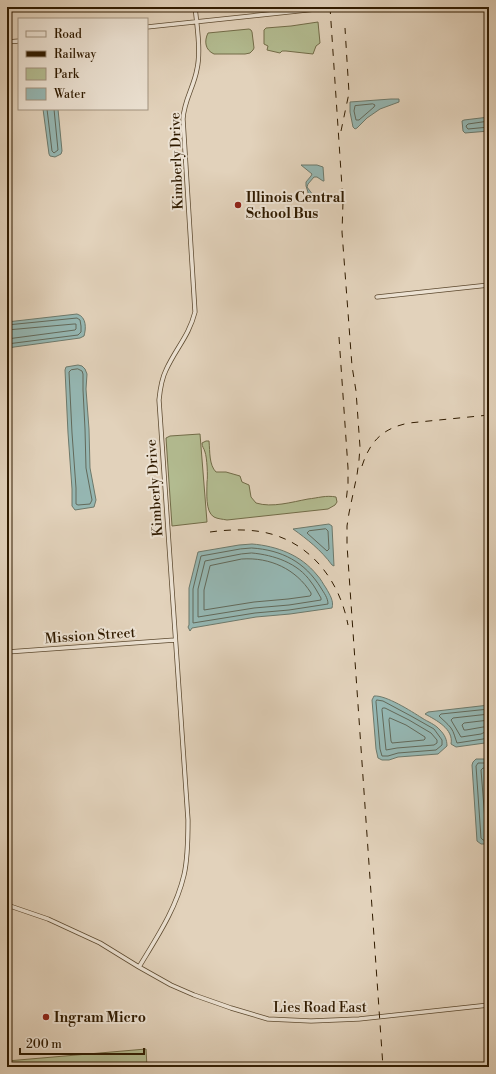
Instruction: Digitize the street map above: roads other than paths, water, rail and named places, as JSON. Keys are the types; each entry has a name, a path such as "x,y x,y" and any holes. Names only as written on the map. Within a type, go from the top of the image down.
{"street":[{"name":"Kimberly Drive","path":"139,967 162,930 174,905 184,874 188,845 188,820 159,400 160,386 166,369 190,329 195,312 183,119 184,105 198,68 199,56 195,7"},
{"path":"148,27 335,7"},
{"path":"7,42 18,41"},
{"path":"377,297 489,285"},
{"name":"Mission Street","path":"7,652 175,640"},
{"name":"Lies Road East","path":"7,905 31,913 100,943 171,985 231,1008 268,1019 311,1021 359,1019 489,1005"}],"water":[{"path":"399,99 399,102 380,109 367,118 357,128 355,129 353,127 350,102"},
{"path":"43,110 58,110 62,151 61,154 55,157 50,156"},
{"path":"489,117 489,131 465,133 463,131 462,121"},
{"path":"301,165 317,165 323,167 324,181 314,177 307,187 319,203 308,198 306,182 312,174"},
{"path":"77,314 83,318 85,324 84,336 80,338 7,348 7,322"},
{"path":"78,365 85,369 87,374 86,389 90,468 96,500 94,507 75,510 72,506 65,370 66,367"},
{"path":"329,524 332,526 334,566 314,545 293,529"},
{"path":"252,544 279,549 304,562 311,568 326,588 332,600 332,608 256,617 192,628 190,631 188,627 189,588 198,552"},
{"path":"374,696 379,696 392,701 434,725 442,732 447,746 438,754 398,757 389,760 382,760 378,758 372,700"},
{"path":"489,705 489,738 485,743 456,747 451,744 450,734 447,729 439,722 425,714 428,712"},
{"path":"476,759 489,759 489,844 481,844 477,841 472,765"}],"railway":[{"path":"330,7 343,202 342,232 352,366 356,391 360,447 357,475 347,526 347,545 383,1067"},
{"path":"341,131 349,93 345,28"},
{"path":"339,337 348,468 346,502"},
{"path":"362,466 369,449 379,437 392,428 409,423 489,415"},
{"path":"210,532 233,530 256,531 274,535 290,541 305,551 317,562 337,591 344,607 348,625"}],"place":[{"name":"Illinois Central School Bus","path":"238,205"},
{"name":"Ingram Micro","path":"46,1017"}]}
